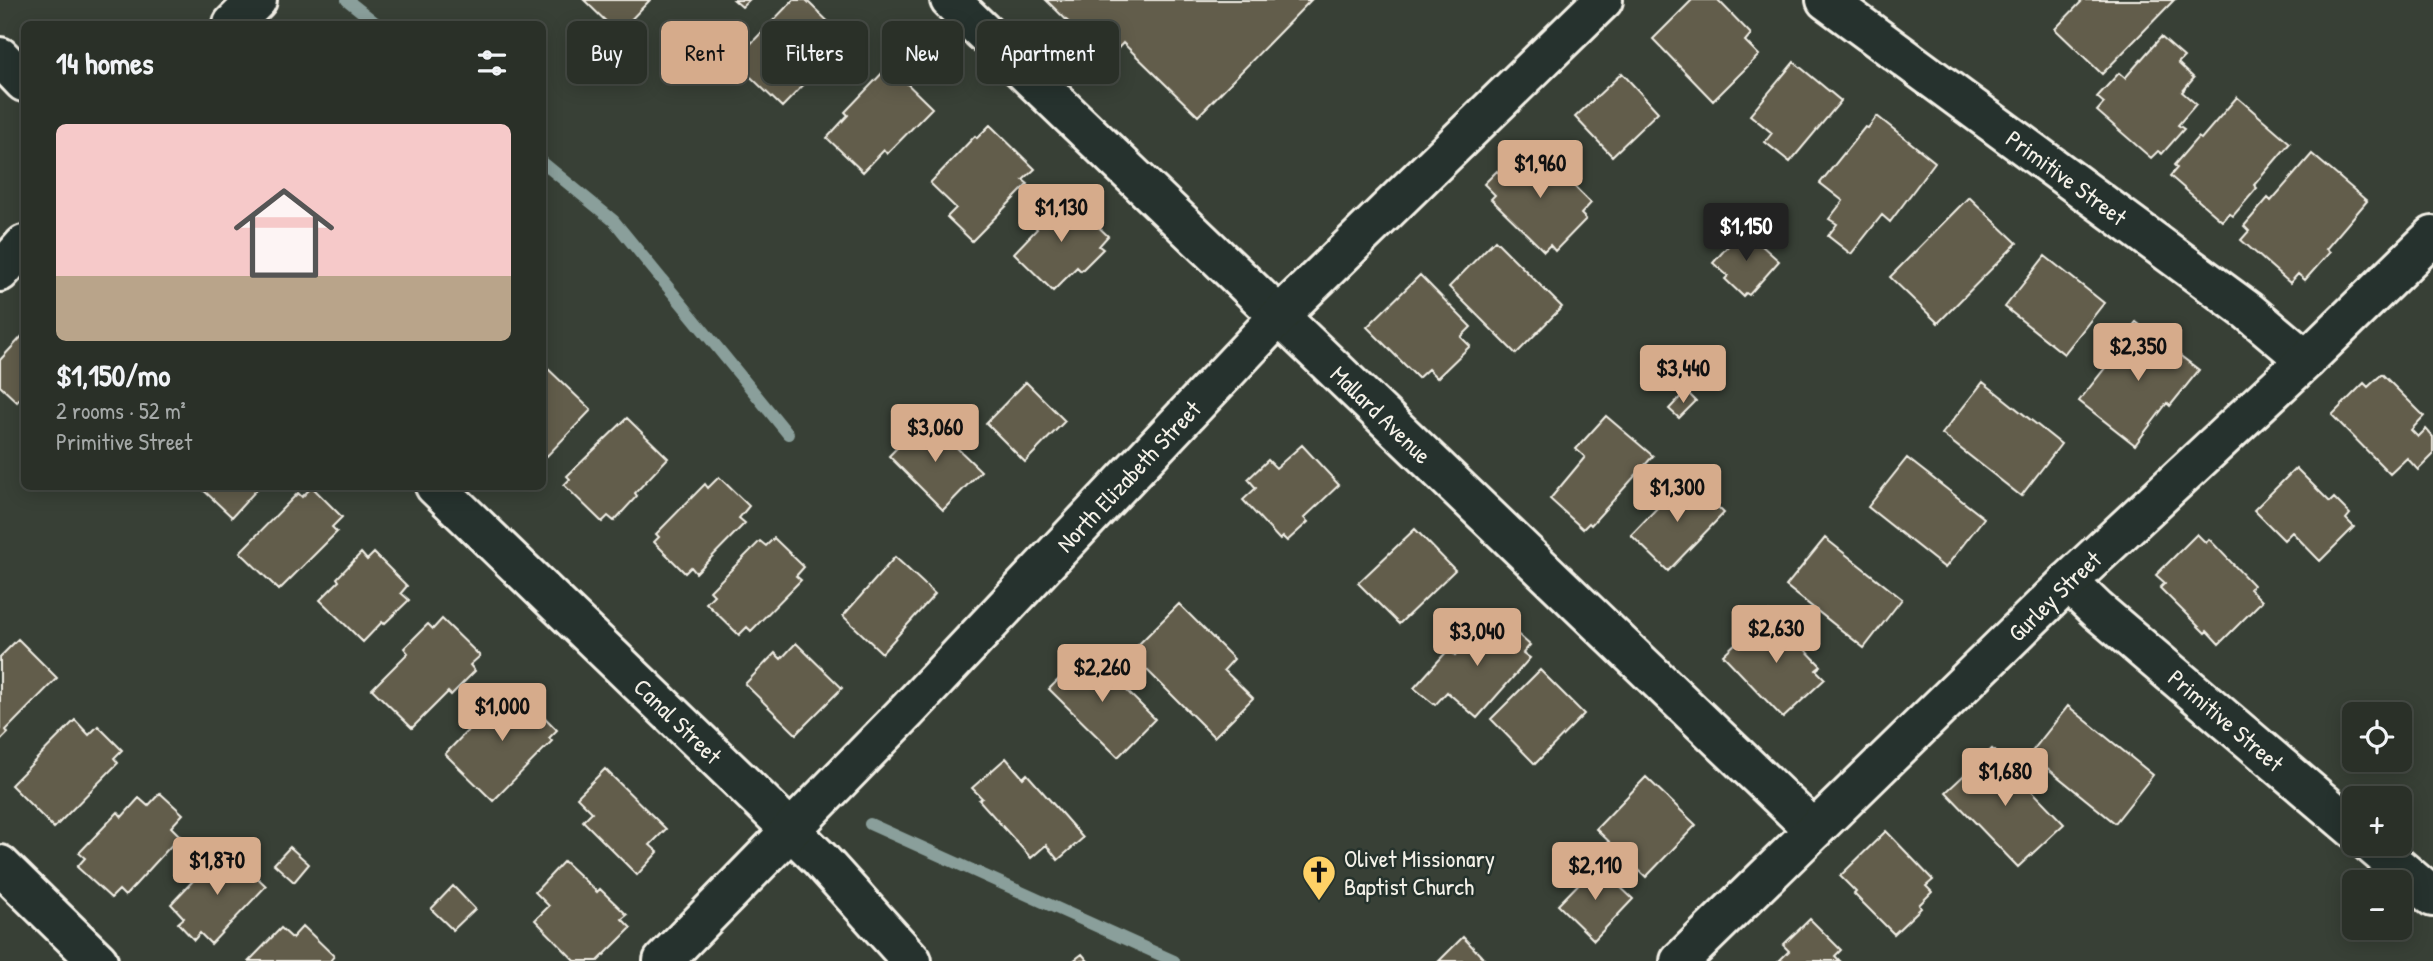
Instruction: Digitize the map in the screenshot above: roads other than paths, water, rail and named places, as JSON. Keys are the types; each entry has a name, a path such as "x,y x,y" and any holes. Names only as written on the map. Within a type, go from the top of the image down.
{"street":[{"path":"236,21 257,0"},
{"name":"Mallard Avenue","path":"950,0 1813,829"},
{"name":"North Elizabeth Street","path":"663,961 908,710 1280,315 1603,0"},
{"name":"Primitive Street","path":"1826,0 2248,312 2306,360"},
{"path":"0,57 21,79"},
{"name":"Gurley Street","path":"1680,961 2068,582 2306,360 2433,236"},
{"path":"0,272 21,248"},
{"name":"Canal Street","path":"439,490 820,859 912,961"},
{"name":"Primitive Street","path":"2068,582 2097,610 2342,819"},
{"path":"2385,856 2433,897"},
{"path":"0,865 98,961"}],"waterway":[{"path":"347,0 373,21"},
{"path":"546,165 614,221 788,434"},
{"path":"870,824 1174,961"}],"place":[{"name":"Olivet Missionary Baptist Church","path":"1319,902"}]}
